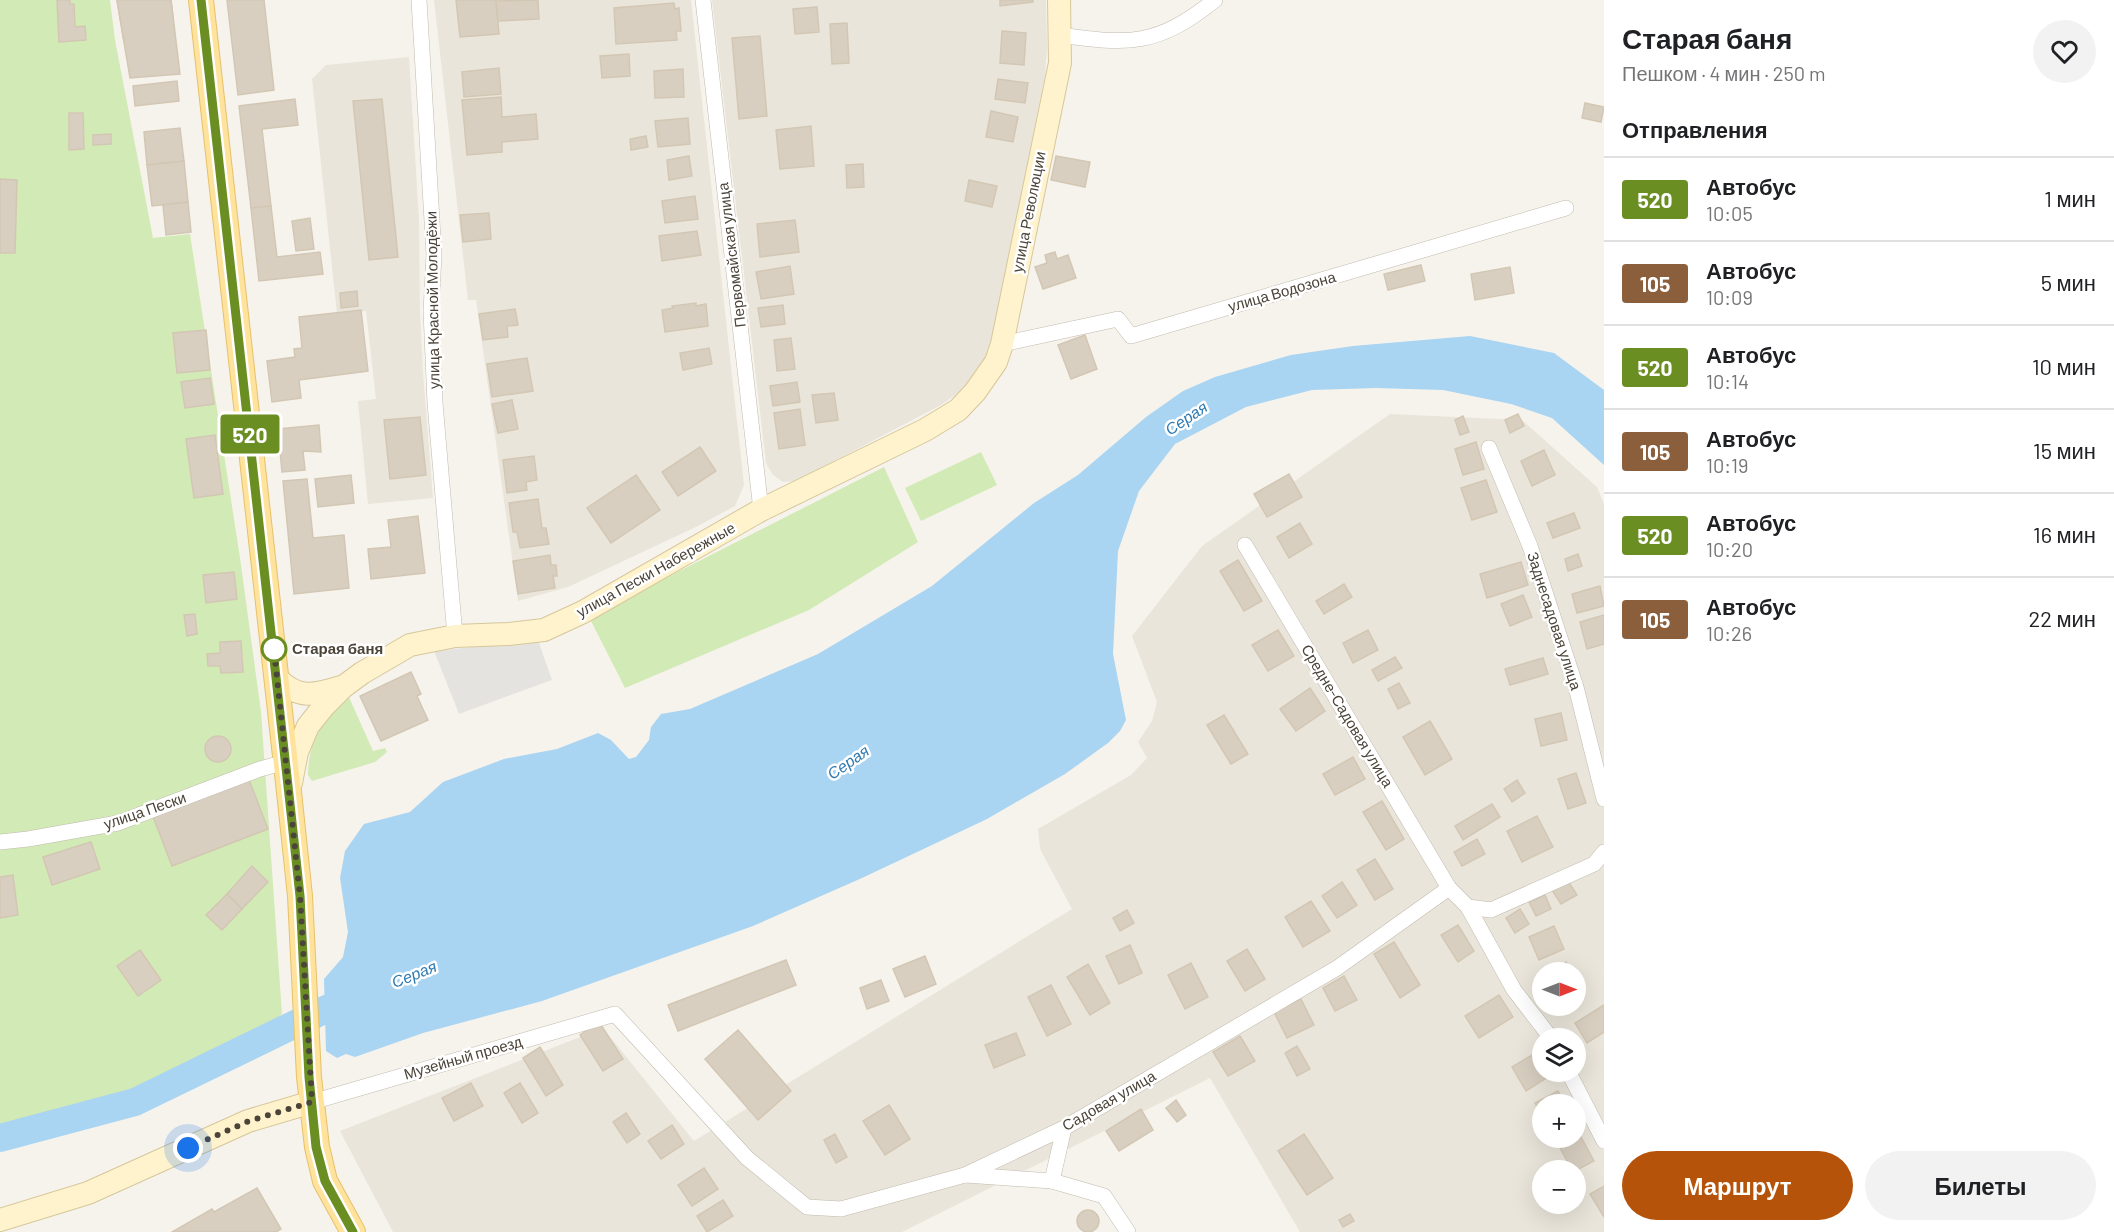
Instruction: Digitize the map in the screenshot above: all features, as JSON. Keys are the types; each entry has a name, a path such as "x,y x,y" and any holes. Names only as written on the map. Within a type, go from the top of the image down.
{"main road":[{"path":"201,0 300,896 309,1077 316,1147 325,1181 353,1232"},
{"name":"улица Революции","path":"958,410 975,392 996,362 1002,344 1059,63 1059,0"},
{"name":"улица Пески Набережные","path":"289,792 297,752 308,726 343,687 362,672 410,645 455,636 544,630 638,582 761,510 926,430 958,410"},
{"name":"улица Пески Набережные","path":"277,678 284,685 303,695 319,694 343,687"},
{"path":"0,1220 88,1193 249,1121 312,1102"}],"street":[{"name":"улица Красной Молодёжи","path":"419,0 434,255 431,311 435,403 455,636"},
{"name":"Первомайская улица","path":"703,0 761,510"},
{"path":"1059,35 1105,42 1136,41 1163,33 1192,18 1215,0"},
{"name":"улица Водозона","path":"1002,344 1118,319 1131,336 1566,208"},
{"name":"Заднесадовая улица","path":"1489,448 1534,557 1576,687 1604,799"},
{"name":"Средне-Садовая улица","path":"1245,545 1449,888"},
{"name":"улица Пески","path":"0,842 118,824 241,776 286,762"},
{"path":"1468,906 1491,910 1594,864 1604,852"},
{"path":"1449,888 1468,906 1514,990 1543,1028"},
{"name":"Садовая улица","path":"615,1014 747,1158 807,1207 842,1209 965,1175 1064,1128 1337,968 1449,888"},
{"name":"Музейный проезд","path":"312,1102 615,1014"},
{"path":"1574,1082 1604,1141"},
{"path":"1052,1181 1064,1128"},
{"path":"965,1175 1052,1181 1104,1196 1128,1232"}],"shaded area":[{"path":"434,0 691,0 744,485 735,506 696,527 568,587 518,601 476,300 468,300"},
{"path":"712,0 1046,0 1045,75 990,349 981,369 968,386 941,405 796,481 783,482 773,475 766,463"},
{"path":"409,57 419,220 423,372 433,498 368,504 358,401 376,399 366,311 337,314 312,79 326,65"},
{"path":"1390,414 1522,420 1597,487 1604,504 1604,1232 1300,1232 1210,1078 902,1232 393,1232 340,1131 603,1028 694,1141 1072,909 1040,849 1038,829 1131,775 1147,758 1138,742 1152,721 1157,702 1132,636 1202,546"},
{"path":"538,640 552,680 459,714 434,651"}],"green space":[{"path":"0,0 110,0 115,40 153,238 190,234 240,558 261,712 282,1014 238,1052 82,1107 0,1129"},
{"path":"981,452 997,485 921,521 905,488"},
{"path":"884,467 918,542 809,610 625,688 589,617"},
{"path":"348,695 373,751 385,748 387,752 375,762 312,781 308,775 309,762 319,730"}],"water":[{"path":"1470,336 1554,353 1604,390 1604,465 1552,418 1511,404 1443,390 1376,388 1312,390 1246,407 1175,444 1139,491 1118,551 1113,654 1126,720 1120,731 1108,743 1065,774 987,819 753,926 542,1001 423,1033 355,1057 346,1054 337,1058 326,1051 324,979 343,957 348,932 340,878 345,851 364,824 410,812 443,782 504,759 557,749 598,733 611,740 629,759 636,757 649,740 651,727 661,714 690,709 818,654 932,586 1034,503 1078,475 1146,417 1183,391 1215,377 1291,355 1353,346"}],"building":[{"path":"57,0 70,0 70,4 74,4 75,27 85,26 86,40 59,42"},
{"path":"117,0 171,0 175,38 124,42"},
{"path":"117,0 171,0 180,74 130,78"},
{"path":"227,0 264,0 274,90 238,95"},
{"path":"456,0 496,0 499,34 460,37"},
{"path":"538,0 539,19 498,21 496,1"},
{"path":"1000,0 1033,0 1033,2 1000,6"},
{"path":"674,3 675,9 679,8 681,31 676,31 677,40 616,44 614,8"},
{"path":"817,7 819,32 795,34 793,9"},
{"path":"847,23 849,63 832,64 830,24"},
{"path":"1002,31 1026,33 1024,65 1000,63"},
{"path":"760,36 767,116 739,119 732,38"},
{"path":"629,54 630,76 602,78 600,56"},
{"path":"499,68 501,94 464,97 462,72"},
{"path":"683,69 684,97 655,98 654,71"},
{"path":"998,79 1028,83 1025,103 995,99"},
{"path":"177,81 179,101 135,106 133,86"},
{"path":"501,97 502,117 536,114 538,139 502,142 502,152 467,155 462,100"},
{"path":"295,99 298,125 262,129 271,206 251,208 239,106"},
{"path":"382,99 398,257 369,260 353,101"},
{"path":"1585,103 1604,107 1601,122 1582,118"},
{"path":"991,111 1018,117 1013,142 986,137"},
{"path":"69,113 83,113 84,149 69,150"},
{"path":"688,118 690,144 658,147 655,121"},
{"path":"811,126 814,166 780,169 776,130"},
{"path":"180,128 184,161 147,165 144,132"},
{"path":"111,134 111,144 93,145 93,135"},
{"path":"646,136 648,147 631,150 630,139"},
{"path":"689,156 692,176 669,180 667,160"},
{"path":"1056,156 1090,162 1085,187 1051,180"},
{"path":"184,161 188,202 152,206 147,165"},
{"path":"863,164 864,187 847,188 846,165"},
{"path":"0,179 17,180 15,253 0,253"},
{"path":"969,180 997,186 992,207 965,201"},
{"path":"695,196 698,219 665,223 662,201"},
{"path":"188,202 191,232 166,235 163,205"},
{"path":"271,206 277,257 320,252 323,274 259,281 251,208"},
{"path":"489,213 491,239 463,242 460,215"},
{"path":"310,218 314,249 296,251 292,221"},
{"path":"795,220 799,252 760,257 757,224"},
{"path":"697,231 701,255 662,261 659,236"},
{"path":"1055,252 1057,259 1068,255 1076,278 1043,289 1035,267 1047,263 1045,255"},
{"path":"1421,265 1425,281 1388,290 1384,274"},
{"path":"790,266 794,294 761,299 756,272"},
{"path":"1510,267 1514,293 1475,300 1471,274"},
{"path":"357,291 358,306 341,308 340,293"},
{"path":"696,303 696,306 706,304 708,326 665,332 662,310 673,308 672,306"},
{"path":"783,305 785,324 761,327 758,308"},
{"path":"515,309 518,325 507,326 508,337 483,340 479,314"},
{"path":"361,310 368,371 299,380 301,398 272,402 267,361 295,357 294,349 302,348 299,317"},
{"path":"206,330 210,370 177,373 173,333"},
{"path":"1085,335 1097,369 1071,379 1058,345"},
{"path":"791,338 795,369 777,371 774,340"},
{"path":"709,348 712,364 683,370 680,353"},
{"path":"527,358 533,391 492,397 487,364"},
{"path":"210,378 214,404 185,408 181,382"},
{"path":"797,382 800,402 773,406 770,386"},
{"path":"834,393 838,420 816,423 812,395"},
{"path":"512,400 518,429 498,433 492,404"},
{"path":"800,409 805,445 779,449 774,413"},
{"path":"1518,414 1524,426 1510,433 1505,420"},
{"path":"1463,416 1469,432 1460,435 1455,420"},
{"path":"420,417 426,475 390,479 384,420"},
{"path":"319,425 321,452 303,451 305,470 282,472 278,429"},
{"path":"215,435 223,494 194,498 186,439"},
{"path":"1476,442 1484,469 1463,475 1455,449"},
{"path":"700,447 716,471 678,496 662,472"},
{"path":"1544,450 1555,475 1532,486 1521,461"},
{"path":"534,456 537,480 526,482 527,490 507,493 503,460"},
{"path":"1289,474 1302,497 1267,517 1254,494"},
{"path":"351,475 354,503 318,507 315,479"},
{"path":"636,475 660,510 611,543 587,508"},
{"path":"307,479 313,538 344,535 349,588 294,594 283,481"},
{"path":"1486,480 1497,512 1472,520 1461,488"},
{"path":"538,499 542,528 546,528 549,544 520,548 517,532 513,532 509,503"},
{"path":"1574,513 1580,528 1553,538 1547,523"},
{"path":"418,516 425,573 371,579 368,549 391,547 388,520"},
{"path":"1300,523 1312,544 1289,558 1277,537"},
{"path":"1578,554 1582,566 1568,571 1565,559"},
{"path":"550,555 551,565 556,565 557,576 553,576 555,588 518,594 513,561"},
{"path":"1238,560 1262,601 1244,611 1220,571"},
{"path":"1521,562 1528,585 1487,598 1480,574"},
{"path":"234,572 237,599 206,603 203,575"},
{"path":"1344,584 1352,597 1324,614 1316,601"},
{"path":"1600,586 1604,606 1577,613 1572,594"},
{"path":"1523,595 1532,617 1510,626 1501,604"},
{"path":"195,614 197,634 187,636 184,615"},
{"path":"1604,615 1604,644 1587,649 1580,622"},
{"path":"1278,630 1294,656 1268,671 1252,645"},
{"path":"1368,630 1378,650 1353,663 1343,643"},
{"path":"241,641 243,672 221,673 220,666 208,666 207,654 220,653 220,642"},
{"path":"1395,657 1402,668 1378,681 1372,670"},
{"path":"1543,658 1548,674 1510,685 1505,669"},
{"path":"411,672 421,694 417,696 428,720 381,741 360,696"},
{"path":"1399,683 1410,703 1398,709 1388,689"},
{"path":"1310,688 1325,711 1296,731 1280,709"},
{"path":"1561,713 1567,740 1541,746 1535,719"},
{"path":"1224,715 1248,754 1231,764 1207,725"},
{"path":"1430,721 1452,759 1425,775 1403,737"},
{"path":"218,736 227,740 231,749 227,758 218,762 209,758 205,749 209,740"},
{"path":"1353,757 1365,779 1335,795 1323,774"},
{"path":"1576,773 1586,803 1568,809 1558,779"},
{"path":"248,777 268,829 172,866 152,814"},
{"path":"1517,780 1525,793 1512,802 1504,789"},
{"path":"1382,801 1404,839 1386,850 1363,812"},
{"path":"1492,804 1500,817 1463,840 1455,826"},
{"path":"1537,816 1553,847 1522,862 1507,831"},
{"path":"1477,839 1485,854 1462,866 1454,852"},
{"path":"91,842 100,869 52,885 43,857"},
{"path":"1375,859 1393,889 1375,900 1357,870"},
{"path":"252,866 268,882 242,909 227,894"},
{"path":"13,875 18,915 0,918 0,877"},
{"path":"1568,881 1577,895 1561,904 1552,890"},
{"path":"1342,882 1357,905 1337,918 1322,896"},
{"path":"227,894 242,909 222,930 206,915"},
{"path":"1545,895 1551,909 1536,916 1529,902"},
{"path":"1311,901 1330,931 1303,947 1285,917"},
{"path":"1520,909 1529,924 1515,933 1506,918"},
{"path":"1127,910 1134,923 1120,931 1113,918"},
{"path":"1458,925 1474,951 1458,962 1441,935"},
{"path":"1554,926 1564,949 1539,960 1529,937"},
{"path":"1394,942 1420,985 1400,998 1374,954"},
{"path":"1130,945 1142,973 1119,984 1106,956"},
{"path":"1247,949 1265,979 1245,991 1227,961"},
{"path":"140,950 161,980 138,996 117,966"},
{"path":"925,956 936,984 905,997 893,969"},
{"path":"786,960 796,985 678,1031 668,1005"},
{"path":"1191,963 1208,997 1185,1009 1168,975"},
{"path":"1088,964 1110,1003 1090,1015 1067,977"},
{"path":"1344,976 1357,1000 1335,1011 1323,988"},
{"path":"881,980 889,1001 867,1009 860,988"},
{"path":"1051,985 1071,1024 1047,1036 1028,997"},
{"path":"1499,995 1513,1017 1479,1038 1465,1016"},
{"path":"1301,999 1314,1025 1287,1038 1274,1012"},
{"path":"1604,1005 1604,1032 1587,1043 1586,1028 1578,1028 1575,1023"},
{"path":"599,1022 623,1059 603,1071 580,1035"},
{"path":"738,1030 791,1091 758,1120 705,1059"},
{"path":"1016,1033 1025,1055 994,1068 985,1045"},
{"path":"1240,1036 1255,1061 1228,1076 1213,1052"},
{"path":"1297,1046 1310,1069 1297,1076 1285,1053"},
{"path":"540,1047 563,1085 546,1096 523,1058"},
{"path":"1532,1055 1532,1082 1540,1082 1526,1091 1512,1067"},
{"path":"471,1083 483,1106 454,1121 442,1098"},
{"path":"520,1083 538,1113 522,1123 504,1093"},
{"path":"1176,1100 1186,1115 1177,1122 1166,1108"},
{"path":"889,1105 910,1139 885,1155 863,1121"},
{"path":"1141,1109 1153,1130 1119,1151 1106,1131"},
{"path":"626,1113 640,1134 627,1143 613,1122"},
{"path":"672,1125 684,1144 661,1159 648,1141"},
{"path":"835,1134 847,1157 836,1163 824,1140"},
{"path":"1304,1134 1333,1178 1307,1195 1278,1151"},
{"path":"1586,1146 1594,1161 1586,1165 1586,1160 1567,1160 1560,1148"},
{"path":"704,1168 718,1189 692,1206 678,1185"},
{"path":"1604,1186 1604,1217 1590,1194"},
{"path":"257,1188 281,1229 276,1232 172,1232 212,1209 214,1212"},
{"path":"723,1200 733,1216 707,1232 697,1216"},
{"path":"1088,1210 1096,1213 1099,1221 1096,1229 1088,1232 1080,1229 1077,1221 1080,1213"},
{"path":"1350,1214 1354,1221 1343,1227 1339,1220"}],"waterway":[{"name":"Серая","path":"0,1138 135,1102 324,1010 359,996"}],"bus line":[{"name":"520","path":"201,0 300,896 309,1077 316,1147 325,1181 353,1232"}],"place":[{"name":"Старая баня","path":"274,649"}],"route":[{"path":"188,1148 249,1121 312,1102 300,896 274,649"}]}
